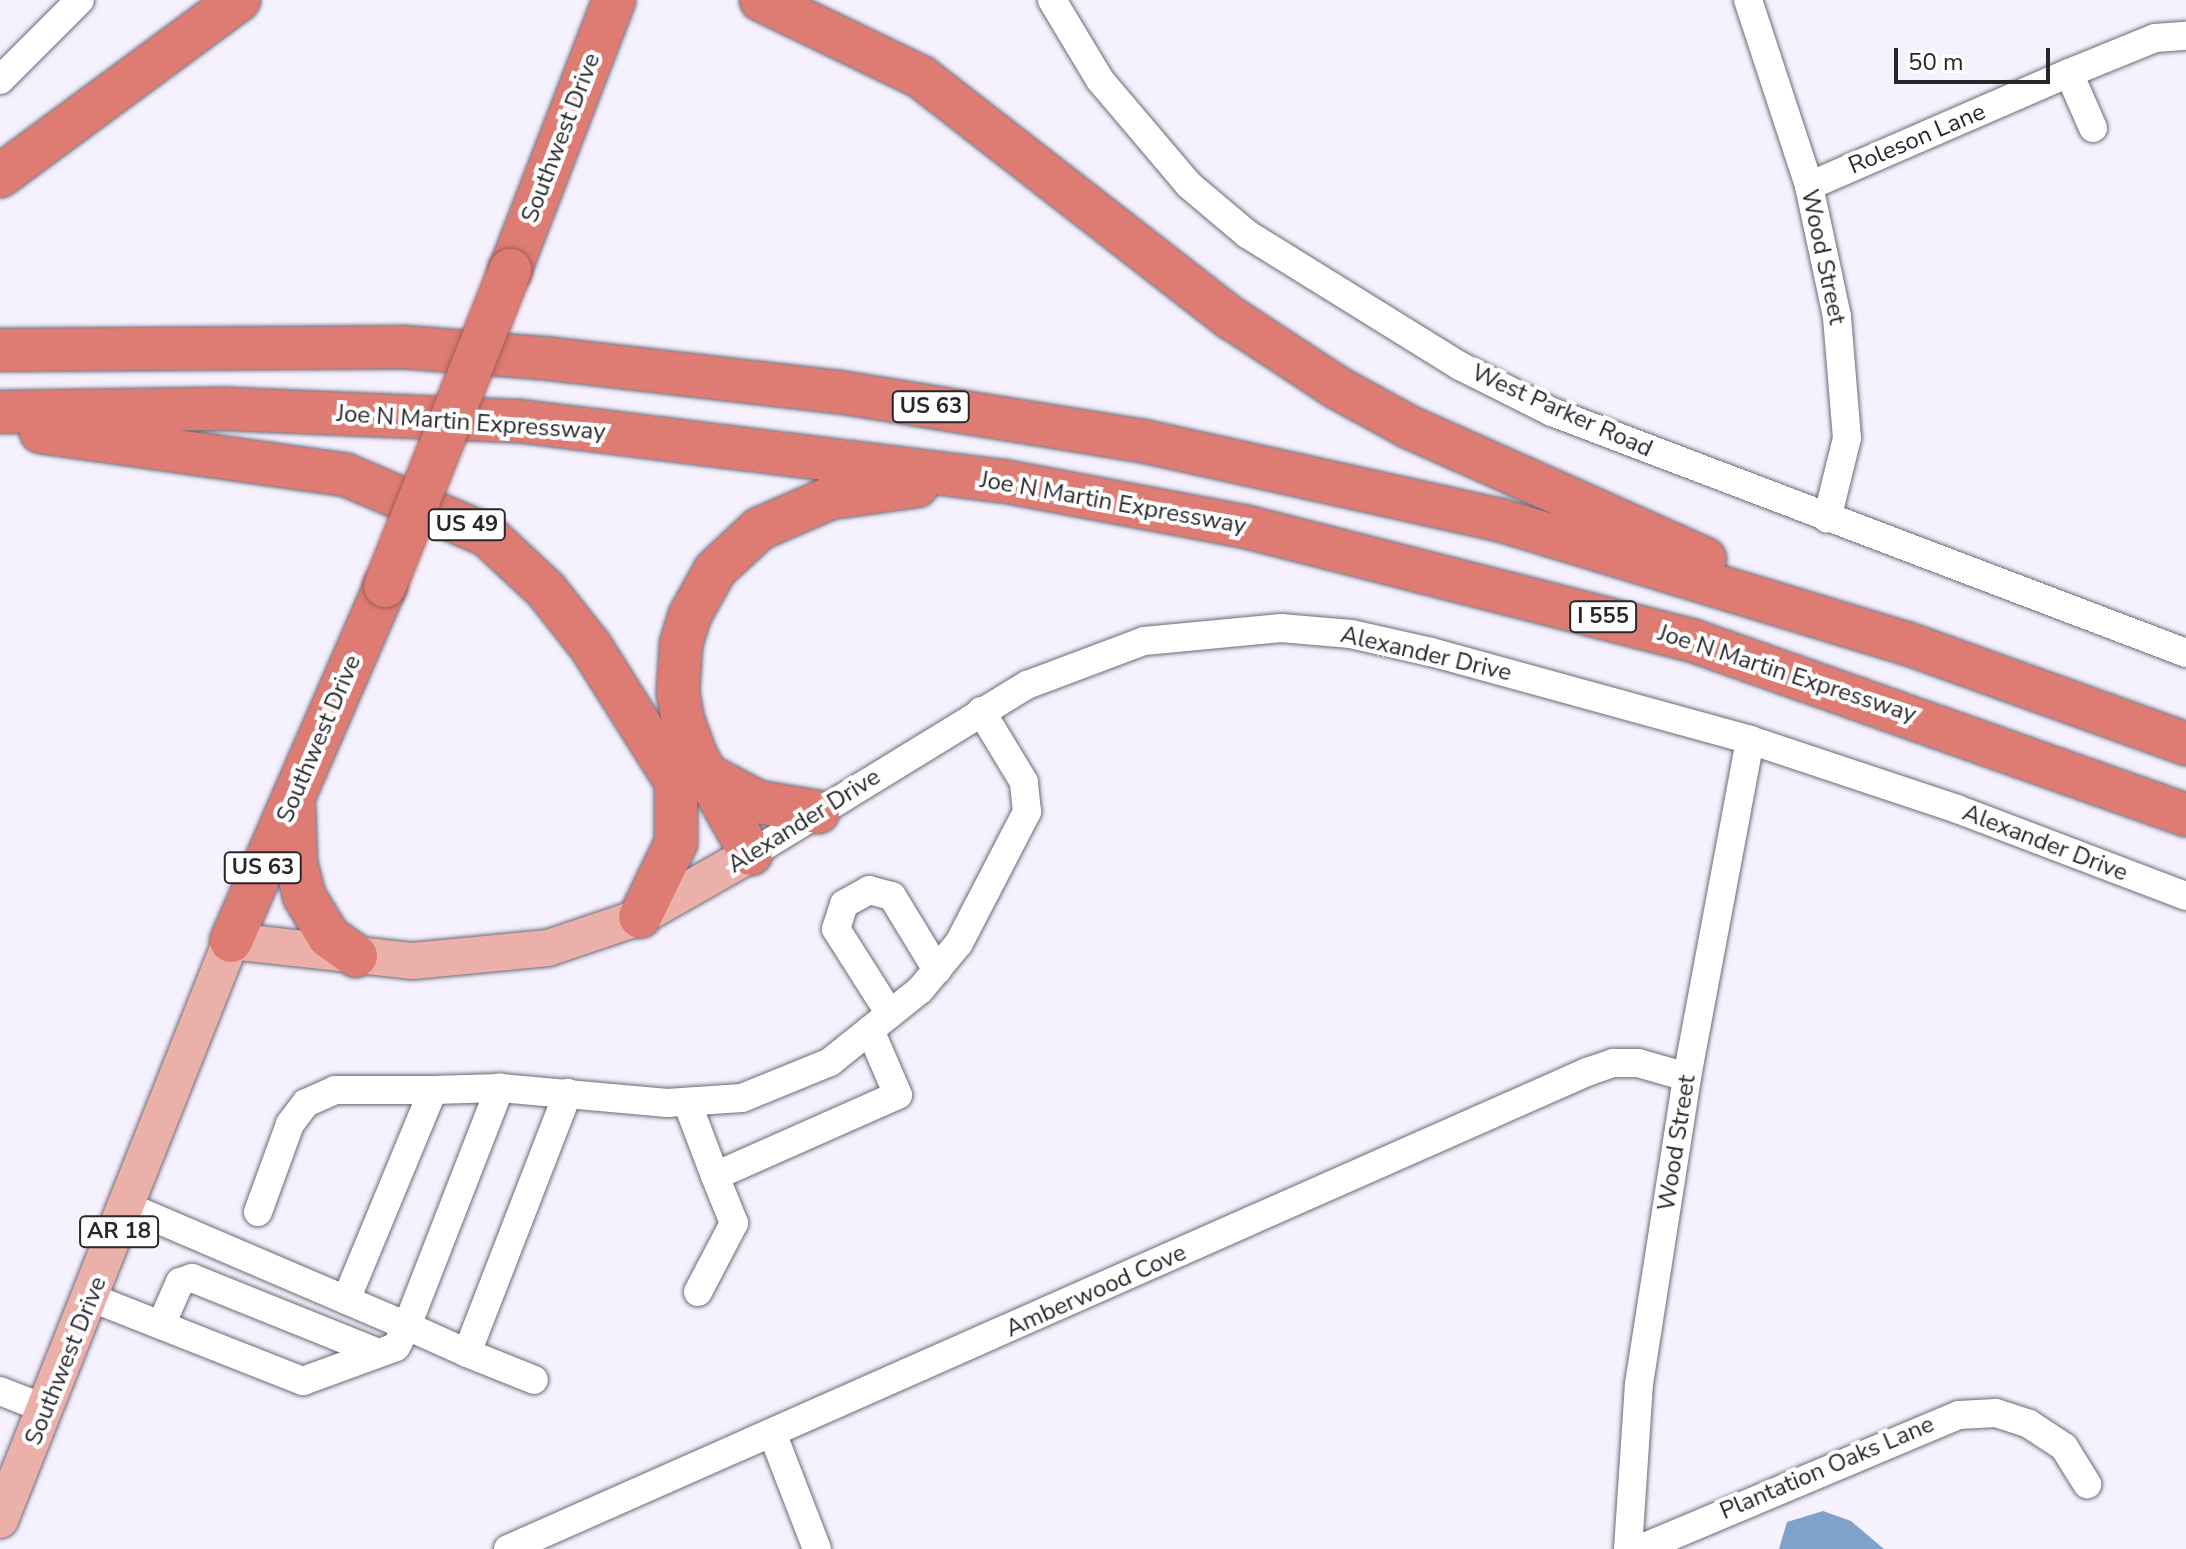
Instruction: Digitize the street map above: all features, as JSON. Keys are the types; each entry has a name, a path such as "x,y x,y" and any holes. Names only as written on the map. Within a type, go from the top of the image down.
{"highway":[{"path":"0,176 239,0"},
{"path":"761,0 852,40 934,86 1231,318 1336,387 1409,427 1840,622 2186,744"},
{"name":"Southwest Drive","path":"231,941 385,586 510,270 607,4"},
{"name":"US 63","path":"0,350 402,347 839,392 1143,441 1323,478 1500,520 1840,622"},
{"name":"Joe N Martin Expressway","path":"0,412 228,409 519,421 1003,481 1247,527 1691,640 2186,815"},
{"name":"US 49","path":"0,426 346,475 487,535 546,590 591,647 692,778 741,860"},
{"path":"640,917 676,843 692,778 678,692 681,644 702,590 739,544 778,518 830,498 889,488 1003,481"},
{"path":"692,778 758,802 818,812"},
{"name":"US 49","path":"294,795 296,863 304,896 329,937 356,956"}],"main road":[{"name":"Alexander Drive","path":"231,941 413,961 548,948 640,917 741,860"},
{"name":"Southwest Drive","path":"0,1520 129,1207 231,941"}],"street":[{"path":"0,80 80,0"},
{"name":"West Parker Road","path":"1052,0 1100,80 1147,142 1247,234 1460,366 1539,405 1827,519 2186,653"},
{"name":"Wood Street","path":"1748,0 1809,186 1837,317 1846,397 1842,467 1827,519"},
{"name":"Roleson Lane","path":"1809,186 2155,38 2186,36"},
{"path":"2069,73 2093,128"},
{"name":"Alexander Drive","path":"741,860 1027,685 1144,641 1281,628 1351,634 1431,652 1750,740 1957,809 2186,896"},
{"path":"258,1212 290,1124 306,1103 335,1090 500,1088 687,1102 742,1098 830,1062 933,963 959,943 1027,812 1024,782 981,711"},
{"name":"Wood Street","path":"1628,1549 1639,1384 1687,1077 1750,740"},
{"path":"715,1176 898,1095 880,1014 836,929 844,904 869,890 892,896 933,963"},
{"name":"Amberwood Cove","path":"508,1549 773,1435 1587,1072 1613,1063 1638,1063 1687,1077"},
{"path":"92,1298 303,1381 396,1347 500,1088"},
{"path":"346,1300 433,1090"},
{"path":"467,1353 568,1093"},
{"path":"687,1102 734,1223 698,1292"},
{"path":"129,1207 534,1380"},
{"path":"161,1325 180,1282 192,1278 379,1353"},
{"path":"0,1391 46,1409"},
{"name":"Plantation Oaks Lane","path":"1640,1549 1959,1415 1996,1413 2029,1424 2064,1447 2087,1484"},
{"path":"773,1435 817,1549"}],"water":[{"path":"1823,1511 1851,1521 1884,1549 1779,1549 1787,1522"}]}
